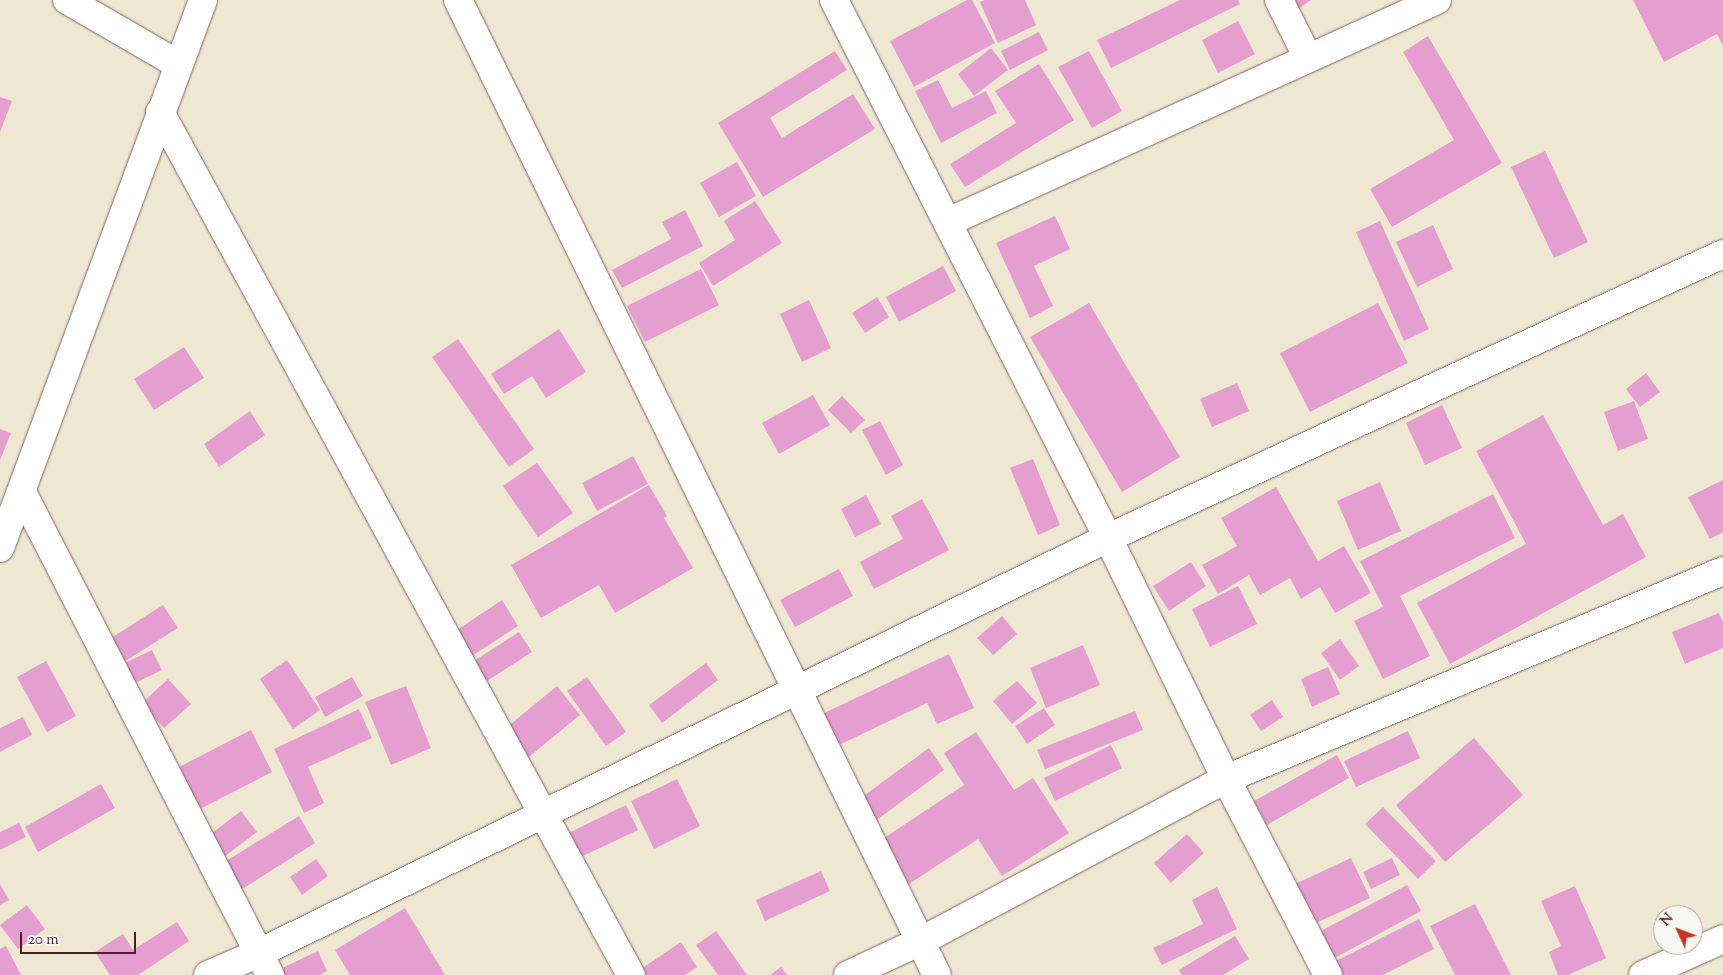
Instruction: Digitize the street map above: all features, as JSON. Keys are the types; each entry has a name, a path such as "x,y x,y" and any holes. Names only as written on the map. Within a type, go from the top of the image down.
{"street":[{"path":"67,0 179,65"},
{"path":"0,548 203,0"},
{"path":"458,0 938,975"},
{"path":"834,0 1108,538 1226,779 1328,975"},
{"path":"1279,0 1308,58"},
{"path":"948,222 1437,0"},
{"path":"160,112 631,975"},
{"path":"208,975 265,964 543,813 797,689 1108,538 1723,254"},
{"path":"22,492 265,964"},
{"path":"848,975 921,942 1226,779 1723,571"},
{"path":"1643,975 1723,939"}],"building":[{"path":"967,0 972,0 995,43 914,87 890,41"},
{"path":"985,0 1025,0 1036,25 998,43 980,2"},
{"path":"1180,0 1238,0 1240,4 1111,68 1097,40"},
{"path":"1286,0 1311,0 1294,12"},
{"path":"1633,0 1723,0 1723,46 1717,34 1664,62"},
{"path":"1238,21 1255,54 1218,73 1202,40"},
{"path":"1039,32 1048,50 1010,70 1001,51"},
{"path":"1428,36 1502,163 1392,227 1370,189 1454,140 1403,52"},
{"path":"991,48 1008,70 974,96 958,74"},
{"path":"835,51 847,70 770,118 782,138 853,94 875,129 763,197 718,123"},
{"path":"1089,51 1122,111 1092,128 1058,67"},
{"path":"1039,64 1074,120 965,187 950,164 1016,123 995,91"},
{"path":"938,80 952,108 986,91 997,113 941,143 915,91"},
{"path":"0,97 12,101 0,132"},
{"path":"1545,151 1588,242 1554,258 1511,167"},
{"path":"737,162 756,196 719,217 700,183"},
{"path":"755,201 782,243 713,286 699,263 735,240 724,221"},
{"path":"685,210 703,246 622,288 612,270 671,239 662,222"},
{"path":"1055,216 1070,249 1034,266 1053,306 1030,318 996,243"},
{"path":"1380,221 1429,329 1404,341 1356,232"},
{"path":"1433,225 1453,269 1417,287 1396,242"},
{"path":"943,266 956,291 899,322 886,297"},
{"path":"701,269 719,305 645,342 627,306"},
{"path":"877,297 889,317 865,333 852,313"},
{"path":"809,300 831,348 802,362 780,314"},
{"path":"1089,303 1180,457 1122,492 1030,337"},
{"path":"1378,303 1408,363 1310,412 1280,353"},
{"path":"559,329 586,372 546,398 532,376 504,394 491,374"},
{"path":"458,339 534,449 509,467 432,357"},
{"path":"184,347 204,378 154,410 134,379"},
{"path":"1646,373 1660,392 1640,407 1626,389"},
{"path":"1237,383 1249,411 1212,427 1200,399"},
{"path":"813,395 830,425 779,454 762,423"},
{"path":"842,396 865,420 851,433 828,410"},
{"path":"1634,401 1648,439 1618,451 1604,412"},
{"path":"1442,405 1462,448 1425,465 1406,423"},
{"path":"250,411 265,435 219,467 204,444"},
{"path":"1543,415 1603,525 1623,514 1646,557 1450,664 1417,603 1526,544 1476,451"},
{"path":"880,421 903,465 886,475 862,430"},
{"path":"0,429 11,433 0,460"},
{"path":"633,456 648,484 597,511 582,483"},
{"path":"1033,459 1060,525 1038,535 1010,468"},
{"path":"537,463 573,513 538,537 503,486"},
{"path":"1723,480 1723,532 1710,539 1688,497"},
{"path":"1380,482 1401,531 1358,550 1337,501"},
{"path":"649,485 667,516 664,518 693,568 615,613 599,585 541,618 511,565"},
{"path":"1276,487 1318,561 1344,546 1371,593 1335,613 1320,587 1301,599 1290,578 1260,595 1249,575 1218,594 1202,565 1237,546 1221,518"},
{"path":"1493,494 1515,538 1400,596 1430,656 1383,679 1354,621 1383,607 1360,561"},
{"path":"866,495 881,524 855,537 841,509"},
{"path":"922,499 949,550 874,589 860,562 903,539 891,516"},
{"path":"1191,562 1206,586 1169,611 1153,586"},
{"path":"839,569 853,596 795,627 780,600"},
{"path":"1238,586 1257,624 1210,647 1192,609"},
{"path":"502,600 518,626 461,663 445,638"},
{"path":"163,605 178,628 119,665 105,642"},
{"path":"1719,613 1723,623 1723,648 1685,664 1672,632"},
{"path":"1002,616 1017,634 993,655 977,638"},
{"path":"519,632 532,652 476,688 463,668"},
{"path":"1340,639 1359,666 1340,680 1321,653"},
{"path":"1083,645 1100,685 1046,708 1030,668"},
{"path":"152,650 162,670 133,684 123,664"},
{"path":"949,654 974,708 937,724 927,703 835,747 820,715"},
{"path":"287,660 320,710 293,729 260,679"},
{"path":"46,661 76,716 47,732 17,677"},
{"path":"706,663 718,680 662,723 649,705"},
{"path":"1328,667 1340,694 1312,707 1301,679"},
{"path":"352,677 363,696 325,717 315,697"},
{"path":"587,677 626,732 606,746 567,691"},
{"path":"168,679 191,704 164,728 141,704"},
{"path":"1017,681 1037,703 1012,724 993,701"},
{"path":"406,686 431,748 391,765 365,702"},
{"path":"557,686 580,715 519,765 495,737"},
{"path":"1272,700 1283,717 1261,731 1250,715"},
{"path":"1044,708 1055,725 1027,744 1015,726"},
{"path":"359,709 372,738 308,767 324,803 304,813 274,749"},
{"path":"1135,711 1143,730 1045,769 1037,750"},
{"path":"23,717 32,735 0,752 0,728"},
{"path":"251,730 272,772 196,811 175,769"},
{"path":"1408,731 1420,758 1356,787 1344,761"},
{"path":"976,732 1014,790 1033,778 1069,833 1002,876 978,839 906,886 878,842 964,785 944,753"},
{"path":"1474,738 1523,795 1445,862 1396,805"},
{"path":"1111,745 1122,768 1055,801 1044,778"},
{"path":"929,748 944,770 874,822 858,800"},
{"path":"1337,755 1349,778 1267,825 1254,801"},
{"path":"677,779 700,826 654,849 631,801"},
{"path":"101,784 115,808 38,852 25,827"},
{"path":"626,805 638,830 564,865 552,841"},
{"path":"1383,807 1436,861 1418,879 1365,824"},
{"path":"241,811 257,832 224,857 208,836"},
{"path":"299,816 315,843 239,891 223,863"},
{"path":"19,823 26,837 0,850 0,832"},
{"path":"1187,834 1204,853 1171,883 1154,863"},
{"path":"1351,858 1370,898 1314,924 1295,884"},
{"path":"1392,858 1400,875 1371,889 1363,872"},
{"path":"316,859 328,876 302,895 290,877"},
{"path":"821,871 830,891 765,921 756,900"},
{"path":"0,884 9,900 0,905"},
{"path":"1407,885 1421,911 1333,959 1319,932"},
{"path":"1575,886 1606,958 1568,975 1558,975 1549,952 1561,946 1541,901"},
{"path":"1217,887 1237,929 1162,965 1153,948 1203,924 1192,900"},
{"path":"1475,904 1511,975 1455,975 1430,926"},
{"path":"27,905 45,929 18,949 0,925"},
{"path":"405,908 445,975 350,975 335,950"},
{"path":"1419,919 1434,949 1383,975 1343,975 1336,961"},
{"path":"177,922 189,941 138,975 110,975 95,952 123,934 133,950"},
{"path":"716,931 747,975 718,975 696,945"},
{"path":"1235,936 1249,959 1223,975 1182,975 1179,970"},
{"path":"681,942 697,967 685,975 645,975 641,969"},
{"path":"6,946 21,975 0,975 0,949"},
{"path":"318,951 327,971 320,975 279,975 276,971"},
{"path":"781,967 787,975 770,975"}]}
